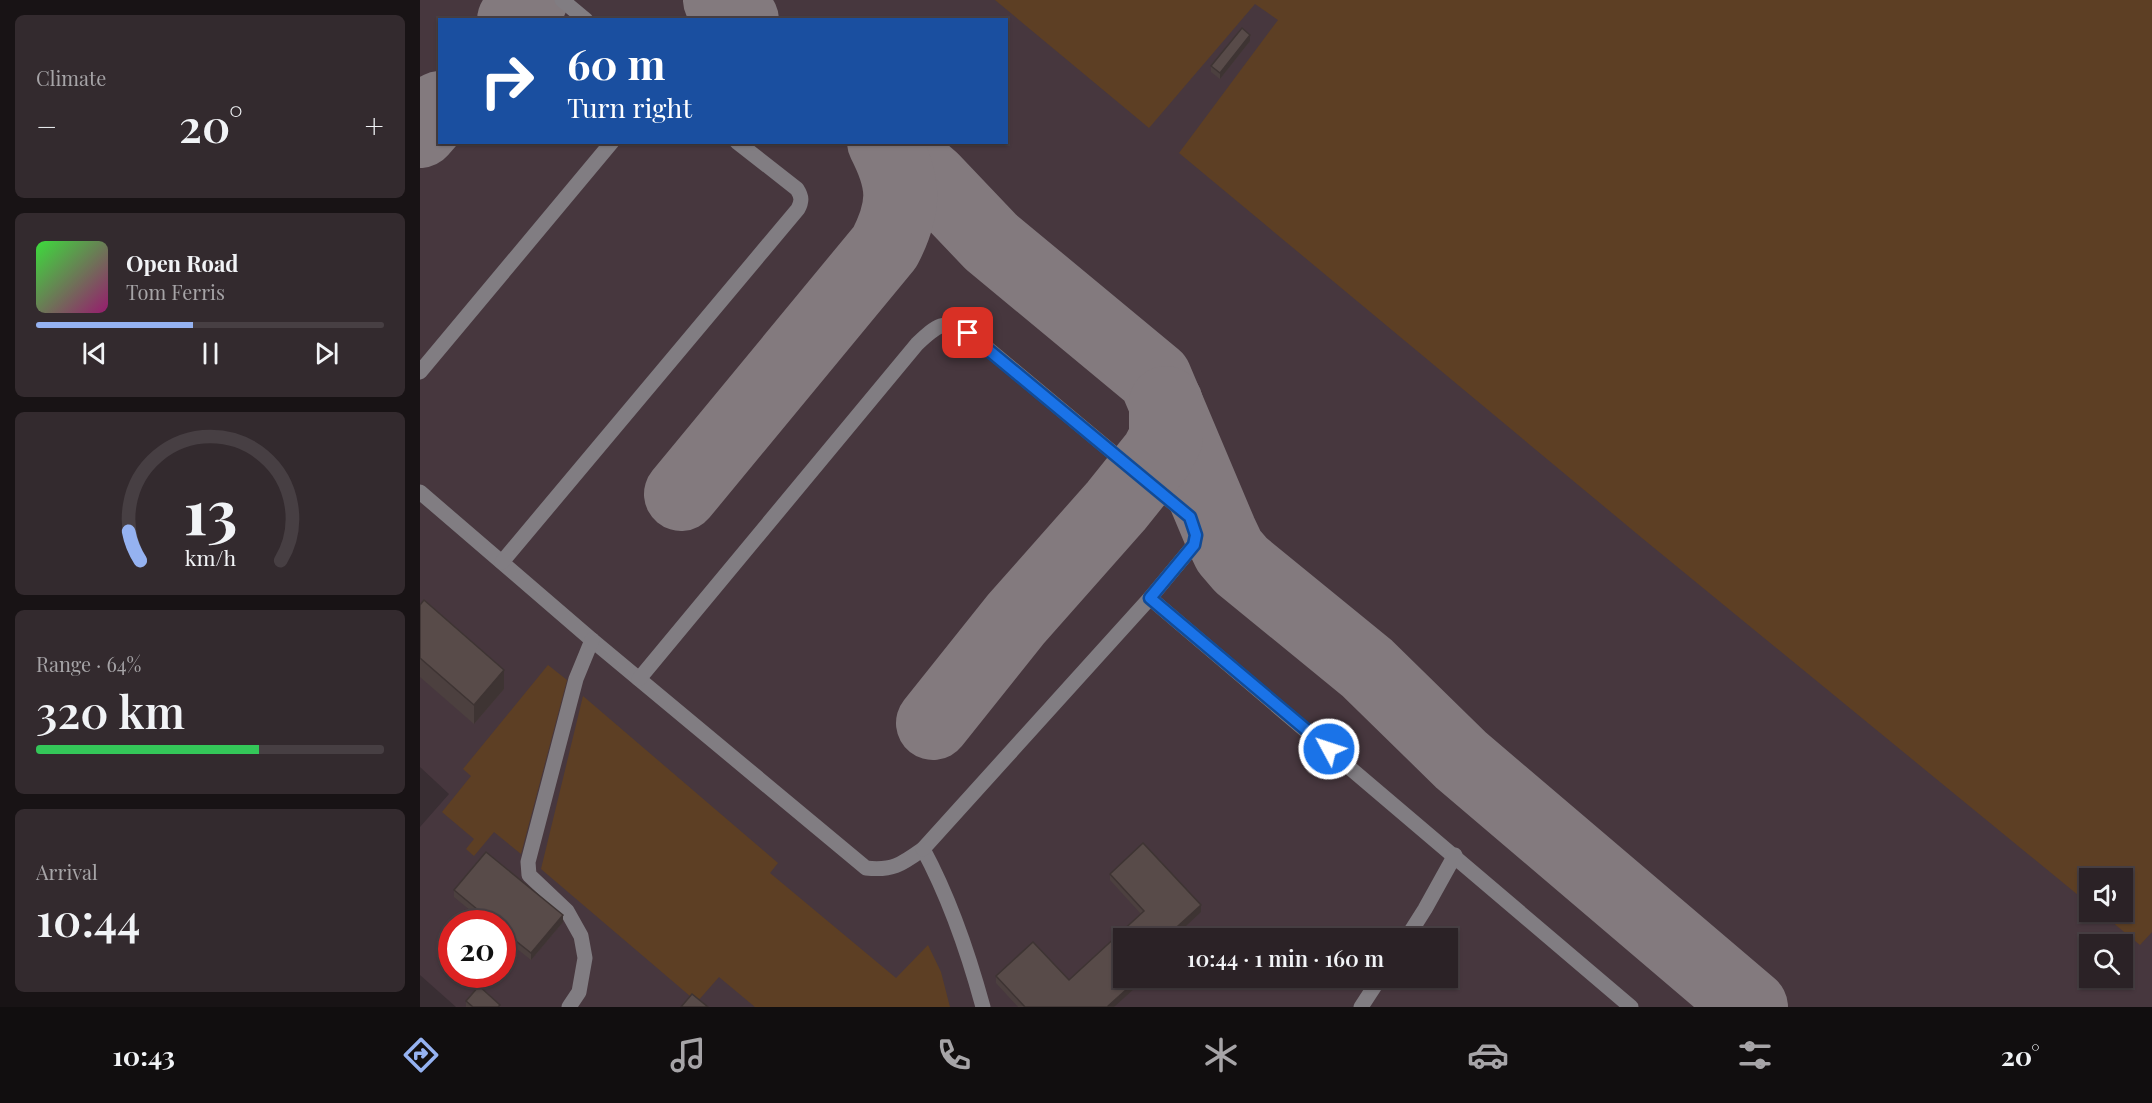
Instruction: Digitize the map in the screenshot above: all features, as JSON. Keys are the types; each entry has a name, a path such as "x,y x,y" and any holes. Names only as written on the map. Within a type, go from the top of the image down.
{"lane":[{"path":"562,0 584,18"},
{"path":"420,372 610,144"},
{"path":"502,562 798,209 802,201 797,189 740,144"},
{"path":"420,492 592,640 639,679 866,867 882,870 899,866 923,849 1150,598 1194,545 1196,535 1190,517 968,333 957,325 944,325 932,330 917,344 639,679"},
{"path":"1150,598 1631,1007"},
{"path":"569,1007 579,992 585,958 581,936 567,911 529,875 528,862 576,679 592,640"},
{"path":"923,849 939,879 970,961 983,1007"},
{"path":"1413,928 1455,855"},
{"path":"1361,1007 1373,988"}],"shaded area":[{"path":"420,0 2152,0 2152,1007 456,1007 420,975 420,827 449,794 420,767"},
{"path":"995,0 2152,0 2152,932 2140,945 2133,939 2133,934 2127,934 2112,922 2133,922 2133,868 2079,868 2079,896 1642,538 1179,153 1278,20 1255,4 1149,128"},
{"path":"548,665 567,680 521,854 494,832 474,856 466,849 474,839 442,812 471,776 463,769"},
{"path":"583,696 778,863 770,873 896,978 928,945 941,972 950,1007 755,1007 719,977 697,1002 541,869"}],"building":[{"path":"1242,28 1250,35 1220,73 1211,66"},
{"path":"424,600 504,670 474,705 420,658 420,605"},
{"path":"1143,843 1201,905 1176,928 1126,928 1144,911 1110,874"},
{"path":"486,852 563,915 531,953 516,941 516,910 478,910 454,890"},
{"path":"1113,940 1113,988 1128,988 1107,1007 1025,1007 996,976 1033,942 1069,980"},
{"path":"477,988 481,988 500,1005 498,1007 473,1007 466,1001"},
{"path":"692,994 708,1007 681,1007"}],"taxiway":[{"path":"516,18 531,0"},
{"path":"720,0 740,18"},
{"path":"420,131 438,110"},
{"path":"681,494 885,247 897,219 900,194 896,170 885,144"},
{"path":"890,144 932,180 991,242 1155,378 1220,532 1229,551 1241,565 1367,668 1461,760 1751,1007"},
{"path":"933,723 1016,619 1116,506 1157,455 1166,438 1166,403"}],"route":[{"path":"968,333 1190,517 1196,535 1194,545 1150,598 1329,749"}]}
